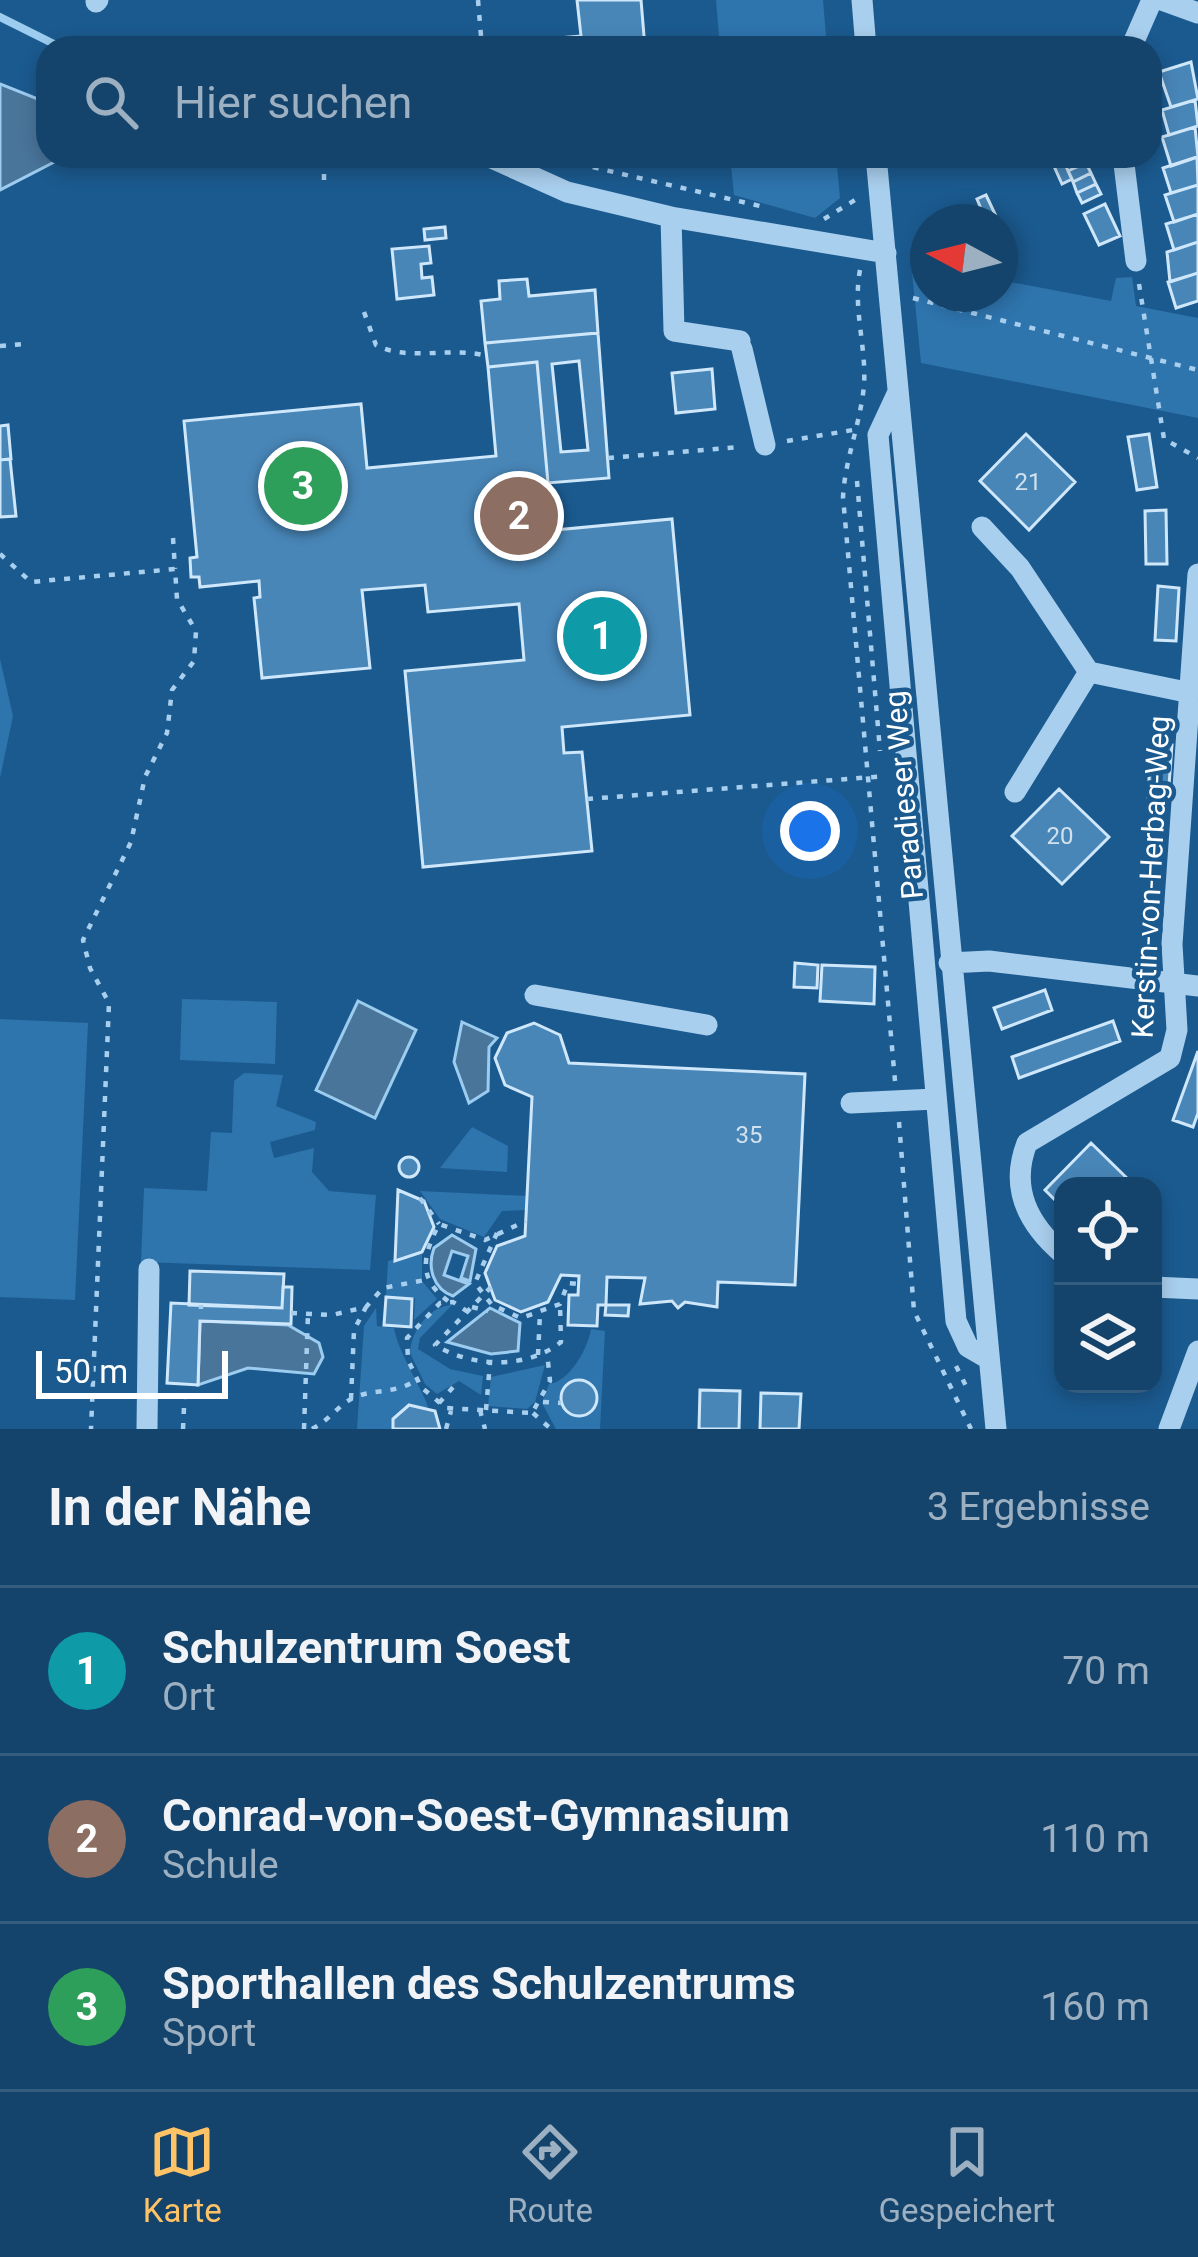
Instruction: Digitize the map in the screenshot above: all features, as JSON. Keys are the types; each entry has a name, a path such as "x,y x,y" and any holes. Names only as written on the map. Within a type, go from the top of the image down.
{"street":[{"path":"862,0 865,36"},
{"path":"1136,36 1152,0"},
{"path":"1162,0 1198,14"},
{"path":"514,168 567,191 671,217 862,253 886,253"},
{"name":"Paradieser Weg","path":"877,168 995,1429"},
{"path":"1124,168 1136,261"},
{"path":"671,217 674,331 741,345 765,445"},
{"path":"898,392 878,435 904,774 956,1322 968,1347 987,1358"},
{"path":"982,526 1020,568 1089,672 1015,792"},
{"name":"Kerstin-von-Herbag-Weg","path":"1054,1246 1032,1227 1022,1191 1027,1143 1170,1058 1177,1030 1174,981 1198,574"},
{"name":"Kerstin-von-Herbag-Weg","path":"1089,672 1191,693"},
{"path":"949,963 989,961 1198,986"},
{"path":"926,993 952,990"},
{"path":"535,995 707,1025"},
{"path":"851,1103 935,1099"},
{"path":"147,1429 149,1269"},
{"path":"1162,1287 1198,1288"},
{"path":"1169,1429 1198,1351"}],"path":[{"path":"478,0 481,36"},
{"path":"324,168 324,180"},
{"path":"597,168 775,209"},
{"path":"821,220 879,182"},
{"path":"862,253 856,292 864,392 845,460 843,497 914,1312 970,1429"},
{"path":"1136,261 1164,439 1198,458"},
{"path":"891,298 920,298 1150,362 1198,370"},
{"path":"364,312 376,345 391,353 459,348 487,356"},
{"path":"0,346 23,344"},
{"path":"91,1429 109,1003 90,968 83,940 131,842 145,777 167,733 172,690 194,661 196,631 177,599 173,538"},
{"path":"0,554 31,582 175,569"},
{"path":"587,799 904,774"},
{"path":"420,1198 439,1225 482,1240 526,1221"},
{"path":"439,1225 425,1254 427,1280 448,1301 488,1311"},
{"path":"488,1289 472,1283 497,1233"},
{"path":"351,1399 354,1330 366,1307 382,1288 427,1280"},
{"path":"488,1289 435,1345 458,1357 490,1362 547,1352 561,1342 560,1304 568,1283 578,1284"},
{"path":"488,1289 492,1304 521,1318 560,1304"},
{"path":"407,1338 436,1306 448,1301"},
{"path":"291,1312 366,1307"},
{"path":"538,1355 540,1311"},
{"path":"308,1313 304,1381 308,1429 331,1420 351,1399 406,1388 417,1379"},
{"path":"405,1327 417,1379 448,1409 532,1413 551,1429"},
{"path":"532,1413 543,1401 552,1364 547,1352"},
{"path":"485,1429 490,1362"},
{"path":"182,1429 185,1384"},
{"path":"439,1402 454,1385"},
{"path":"470,1410 472,1398"},
{"path":"543,1401 561,1403"},
{"path":"438,1418 448,1409"},
{"path":"446,1429 448,1409"}],"shaded area":[{"path":"716,0 823,0 826,36 719,36"},
{"path":"0,84 36,98 36,168 43,168 0,190"},
{"path":"731,168 837,168 840,198 815,218 734,195"},
{"path":"1132,277 1136,306 1198,318 1198,418 921,363 916,312 1018,312 1018,283 1111,301 1116,278"},
{"path":"0,659 13,716 0,778"},
{"path":"182,999 277,1002 275,1064 180,1060"},
{"path":"358,1001 416,1030 375,1118 316,1090"},
{"path":"0,1019 88,1023 75,1300 0,1297"},
{"path":"462,1022 497,1038 489,1047 488,1091 469,1103 454,1062"},
{"path":"244,1073 283,1075 276,1106 316,1122 315,1130 270,1142 274,1158 314,1148 312,1172 329,1191 376,1195 370,1270 141,1262 144,1188 207,1191 211,1132 232,1133 234,1081"},
{"path":"472,1127 508,1146 507,1172 440,1168"},
{"path":"420,1191 527,1196 526,1210 502,1211 484,1237 440,1219"},
{"path":"452,1235 476,1249 470,1281 461,1278 468,1256 452,1251 444,1275 469,1284 453,1296 436,1283 431,1263 434,1248"},
{"path":"422,1252 422,1281 437,1299 414,1320 415,1298 386,1296 388,1261"},
{"path":"452,1305 420,1338 418,1349 450,1369 483,1376 481,1395 459,1381 437,1394 425,1384 410,1353 423,1321"},
{"path":"376,1308 377,1326 394,1328 428,1408 409,1405 393,1419 393,1429 357,1429 364,1326"},
{"path":"490,1308 520,1323 518,1351 491,1354 447,1342"},
{"path":"200,1321 288,1325 319,1343 323,1357 314,1374 248,1368 198,1385"},
{"path":"591,1329 605,1331 600,1429 556,1429 542,1403 549,1384 564,1377 576,1363"},
{"path":"545,1365 535,1402 527,1409 488,1406 491,1377"}],"building":[{"path":"577,0 641,0 644,36 581,36"},
{"path":"1191,62 1198,99 1171,107 1162,71"},
{"path":"1195,100 1198,126 1169,135 1162,110"},
{"path":"1195,127 1198,157 1171,166 1162,137"},
{"path":"1197,157 1198,185 1171,193 1163,168"},
{"path":"1055,168 1067,168 1072,179 1062,184"},
{"path":"1088,168 1091,173 1073,182 1068,171"},
{"path":"1091,173 1096,184 1077,193 1073,182"},
{"path":"1096,184 1101,194 1082,203 1077,193"},
{"path":"1198,185 1198,214 1174,222 1165,195"},
{"path":"1105,204 1120,236 1099,245 1084,214"},
{"path":"1198,214 1198,242 1174,250 1166,224"},
{"path":"445,227 446,238 425,240 424,229"},
{"path":"1198,242 1198,273 1170,282 1167,252"},
{"path":"429,246 431,263 421,264 422,278 432,277 434,295 397,299 392,249"},
{"path":"1198,273 1198,301 1176,308 1168,282"},
{"path":"527,279 529,296 595,290 598,333 485,343 481,301 500,299 499,281"},
{"path":"598,333 609,478 548,483 537,362 488,367 485,343","holes":["579,361 588,450 561,452 552,364"]},
{"path":"537,362 548,483 539,483 544,531 672,519 690,715 562,727 564,753 582,752 592,851 423,867 405,671 524,660 519,604 428,612 425,585 362,590 370,668 262,678 254,598 260,597 259,581 200,587 199,577 191,577 190,558 197,557 184,421 361,404 367,468 496,456 488,367"},
{"path":"712,369 715,409 676,413 672,373"},
{"path":"8,425 11,459 0,460 0,426"},
{"path":"1026,434 1075,482 1029,530 980,481"},
{"path":"1149,434 1157,487 1137,490 1128,437"},
{"path":"10,459 16,516 0,517 0,460"},
{"path":"1166,510 1167,564 1146,564 1145,511"},
{"path":"1158,586 1179,588 1176,641 1155,640"},
{"path":"1151,744 1172,745 1168,799 1148,797"},
{"path":"1059,789 1109,837 1062,884 1012,836"},
{"path":"795,963 818,965 817,988 794,987"},
{"path":"822,965 875,967 874,1004 820,1001"},
{"path":"1045,990 1052,1010 1002,1029 994,1008"},
{"path":"1113,1021 1120,1041 1019,1078 1012,1057"},
{"path":"534,1023 560,1035 569,1063 805,1074 795,1285 718,1282 717,1307 685,1302 678,1308 672,1301 640,1304 645,1278 607,1277 606,1305 598,1305 597,1326 568,1325 569,1295 578,1295 579,1276 561,1275 548,1302 521,1312 495,1300 485,1273 497,1246 525,1236 532,1097 505,1085 495,1058 507,1033"},
{"path":"1198,1051 1198,1113 1193,1127 1173,1120"},
{"path":"1091,1143 1126,1177 1058,1177"},
{"path":"409,1157 419,1167 409,1177 399,1167"},
{"path":"398,1190 424,1201 434,1227 422,1252 395,1261"},
{"path":"190,1271 284,1274 282,1308 189,1305"},
{"path":"283,1287 292,1287 291,1324 200,1321 198,1385 167,1383 171,1303 282,1308"},
{"path":"386,1297 412,1299 411,1327 384,1325"},
{"path":"606,1305 629,1305 628,1316 605,1315"},
{"path":"579,1380 592,1385 597,1398 592,1411 579,1416 566,1411 561,1398 566,1385"},
{"path":"700,1390 740,1391 739,1429 699,1429"},
{"path":"761,1393 801,1394 799,1429 760,1429"},
{"path":"409,1405 435,1411 440,1429 393,1429 393,1419"}],"waterway":[{"path":"0,17 38,36"}],"place":[{"name":"Sporthallen des Schulzentrums","path":"303,486"},
{"name":"Conrad-von-Soest-Gymnasium","path":"519,516"},
{"name":"Schulzentrum Soest","path":"602,636"}]}
